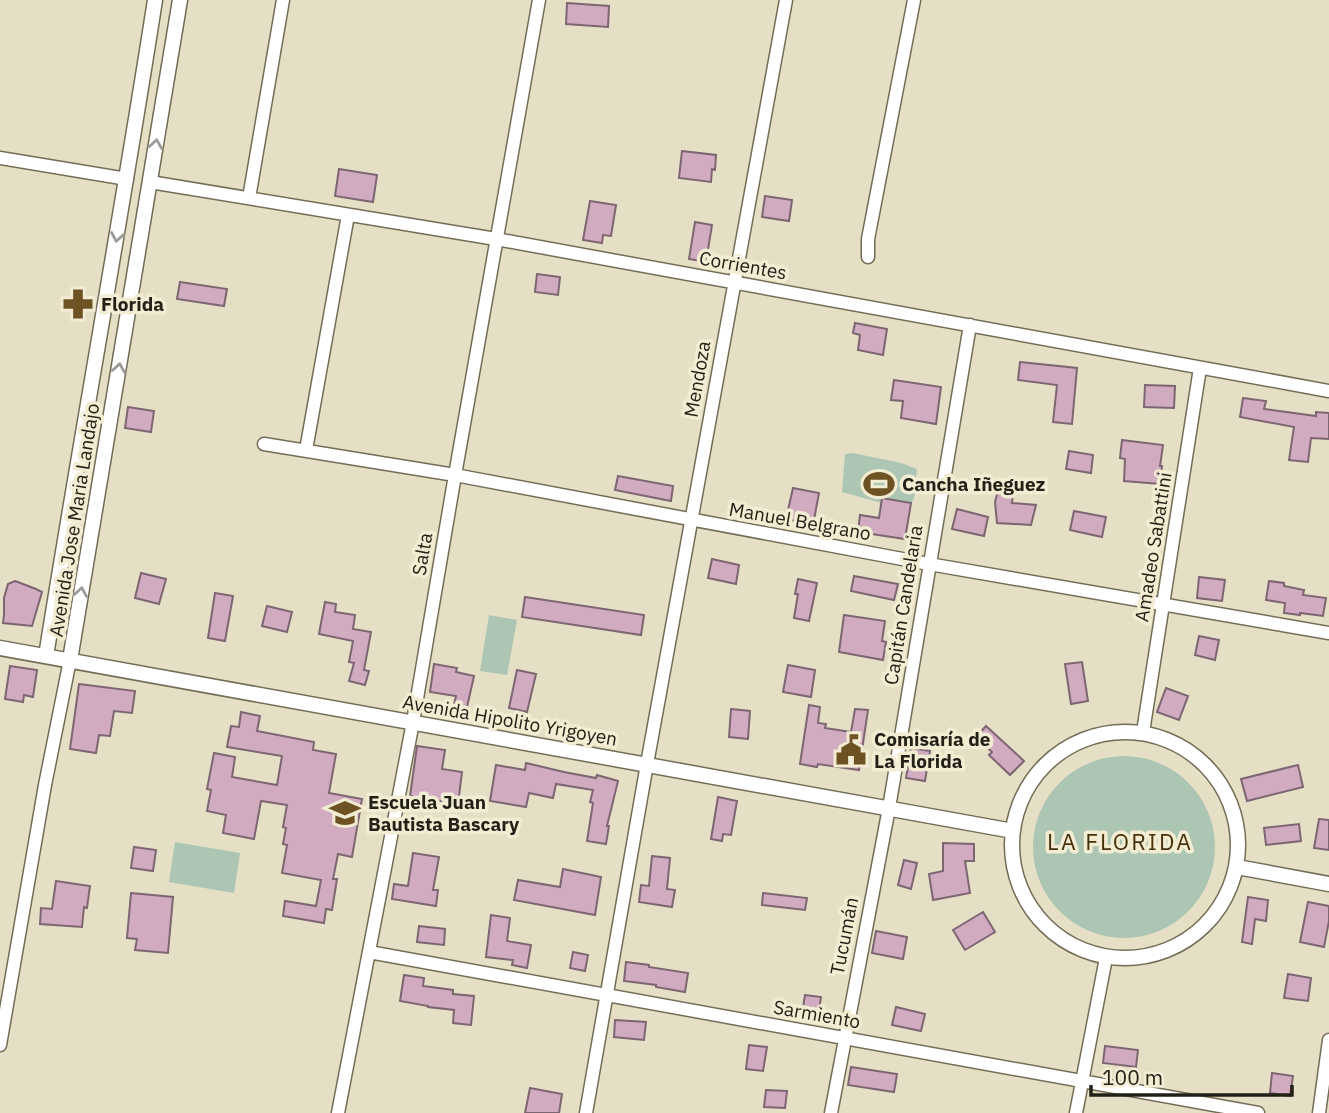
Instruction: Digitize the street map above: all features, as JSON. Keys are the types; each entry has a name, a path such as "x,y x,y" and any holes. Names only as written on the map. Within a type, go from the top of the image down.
{"street":[{"name":"Avenida Jose Maria Landajo","path":"46,656 155,0"},
{"name":"Avenida Jose Maria Landajo","path":"0,1045 45,785 70,660 180,0"},
{"path":"249,198 283,0"},
{"name":"Salta","path":"338,1113 413,722 540,0"},
{"name":"Mendoza","path":"586,1113 786,0"},
{"path":"868,257 868,239 914,0"},
{"path":"0,158 127,179"},
{"name":"Corrientes","path":"150,182 496,239 1329,390"},
{"path":"306,450 348,215"},
{"name":"Capitán Candelaria","path":"889,808 970,325"},
{"name":"Amadeo Sabattini","path":"1143,732 1200,368"},
{"name":"Manuel Belgrano","path":"264,444 455,475 929,564 1329,633"},
{"name":"Avenida Hipolito Yrigoyen","path":"0,648 1013,831"},
{"path":"1113,732 1143,732 1172,741 1198,757 1218,780 1232,807 1239,836 1237,867 1228,895 1212,919 1190,939 1164,953 1136,959 1106,958 1079,950 1054,934 1034,914 1020,888 1012,860 1013,831 1020,801 1035,775 1057,754 1084,739 1113,732"},
{"name":"Tucumán","path":"831,1113 889,808"},
{"path":"1237,867 1329,884"},
{"name":"Sarmiento","path":"369,952 1258,1113"},
{"path":"1076,1113 1106,958"},
{"path":"1318,1113 1329,1040"}],"green space":[{"name":"Cancha Iñeguez","path":"853,453 917,469 914,498 910,506 878,502 842,492 845,454"},
{"path":"489,615 517,620 507,675 480,671"},
{"path":"1124,756 1159,763 1188,783 1208,812 1215,847 1208,882 1188,911 1159,931 1124,938 1089,931 1060,911 1040,882 1033,847 1040,812 1060,783 1089,763"},
{"path":"175,842 240,853 234,893 169,882"}],"building":[{"path":"567,3 609,6 608,27 566,24"},
{"path":"682,151 716,155 711,182 679,178"},
{"path":"339,169 377,175 373,202 335,196"},
{"path":"765,196 792,200 789,221 762,217"},
{"path":"590,201 616,205 611,236 603,235 602,243 583,240"},
{"path":"695,222 712,225 706,262 689,259"},
{"path":"537,274 560,277 558,295 535,292"},
{"path":"180,282 227,289 224,306 177,299"},
{"path":"855,323 887,329 883,355 858,350 860,335 853,333"},
{"path":"1020,362 1077,368 1072,424 1053,422 1057,385 1018,380"},
{"path":"894,380 941,387 936,424 901,418 903,401 891,400"},
{"path":"1145,385 1175,386 1174,408 1144,407"},
{"path":"1243,398 1266,401 1264,409 1316,416 1316,412 1329,413 1329,439 1311,438 1308,462 1289,460 1294,427 1240,417"},
{"path":"128,407 154,411 151,432 125,428"},
{"path":"1122,440 1163,445 1160,484 1124,481 1125,459 1120,458"},
{"path":"1069,451 1093,455 1091,473 1066,469"},
{"path":"618,476 673,486 671,501 615,490"},
{"path":"1005,481 1014,484 1012,503 1036,505 1031,525 997,523 995,502 999,487"},
{"path":"793,488 819,493 813,525 786,519"},
{"path":"882,498 911,503 905,539 858,532 860,515 879,518"},
{"path":"957,509 988,517 984,536 952,529"},
{"path":"1074,511 1106,517 1102,537 1070,530"},
{"path":"712,559 739,565 736,584 708,578"},
{"path":"141,573 166,579 159,604 135,598"},
{"path":"854,576 898,584 894,600 851,591"},
{"path":"1199,577 1225,580 1222,601 1197,598"},
{"path":"798,579 817,583 809,621 794,618"},
{"path":"15,581 42,592 32,626 3,623 4,598 8,584"},
{"path":"1269,581 1304,590 1303,595 1326,598 1323,616 1284,613 1285,603 1266,600"},
{"path":"215,593 233,596 225,641 208,638"},
{"path":"525,597 644,615 641,635 522,617"},
{"path":"325,602 336,604 335,612 355,615 353,629 371,632 364,670 369,671 365,685 349,681 354,663 349,662 353,641 319,634"},
{"path":"267,606 292,612 287,632 262,626"},
{"path":"844,615 885,621 883,660 839,652"},
{"path":"1199,636 1219,640 1215,660 1195,655"},
{"path":"1082,662 1088,701 1071,704 1065,664"},
{"path":"434,664 457,668 456,672 474,676 467,707 454,705 456,696 430,692"},
{"path":"788,665 815,670 811,697 783,692"},
{"path":"10,666 37,670 33,697 24,695 23,702 5,699"},
{"path":"517,670 536,674 527,712 509,708"},
{"path":"79,684 135,691 132,713 114,711 110,736 99,735 96,753 70,749"},
{"path":"1166,688 1188,696 1179,720 1157,712"},
{"path":"809,705 820,707 818,723 826,724 825,728 851,732 855,709 868,710 859,770 800,764"},
{"path":"731,709 750,711 748,739 729,737"},
{"path":"241,712 260,716 257,731 314,742 313,750 336,754 329,793 362,799 352,857 338,854 333,879 337,879 332,910 326,909 324,923 283,916 285,901 316,906 321,880 282,873 287,845 283,844 286,828 283,827 287,805 261,801 254,839 223,833 226,815 207,811 211,790 207,789 214,753 235,757 232,777 277,785 282,756 227,747 231,726 239,727"},
{"path":"986,726 1024,761 1010,775 989,755 992,752 976,737"},
{"path":"417,746 445,750 442,769 462,772 458,804 410,796"},
{"path":"911,748 930,751 925,781 906,778"},
{"path":"526,763 618,781 607,826 606,844 587,841 593,790 556,784 553,798 529,793 526,807 490,801 496,765 525,770"},
{"path":"1298,765 1303,787 1247,801 1241,779"},
{"path":"718,797 737,801 731,835 723,834 722,841 711,839"},
{"path":"1319,819 1329,820 1329,850 1314,848"},
{"path":"1299,824 1301,841 1266,845 1264,828"},
{"path":"943,843 974,844 974,861 965,861 970,893 933,900 929,874 943,871"},
{"path":"134,847 156,850 153,871 131,868"},
{"path":"413,853 439,857 433,890 438,890 436,906 392,899 394,884 408,886"},
{"path":"652,856 670,858 667,889 675,890 672,907 639,902 641,885 649,886"},
{"path":"904,860 917,863 911,889 898,885"},
{"path":"563,869 601,877 595,915 514,900 518,880 560,887"},
{"path":"56,881 90,886 82,927 40,924 41,908 52,909"},
{"path":"131,893 173,897 168,953 135,950 137,939 127,938"},
{"path":"763,893 807,898 805,910 762,905"},
{"path":"1248,897 1268,900 1266,921 1255,919 1252,944 1242,942"},
{"path":"1308,902 1329,906 1324,947 1300,942"},
{"path":"983,912 995,932 965,950 953,930"},
{"path":"491,915 510,918 507,941 531,945 527,968 512,965 513,960 486,957"},
{"path":"419,926 445,929 444,945 417,942"},
{"path":"876,931 907,937 903,959 872,953"},
{"path":"573,952 588,955 585,971 570,968"},
{"path":"626,962 688,973 685,992 624,981"},
{"path":"1288,974 1311,978 1308,1001 1284,998"},
{"path":"404,975 424,978 423,986 474,996 471,1025 453,1023 454,1010 400,1001"},
{"path":"805,995 821,997 818,1016 802,1014"},
{"path":"896,1007 925,1014 921,1031 892,1025"},
{"path":"615,1020 646,1022 644,1040 614,1037"},
{"path":"749,1045 767,1047 763,1071 746,1069"},
{"path":"1105,1046 1138,1050 1136,1067 1103,1063"},
{"path":"851,1067 897,1074 894,1092 848,1085"},
{"path":"1272,1073 1293,1076 1290,1096 1270,1093"},
{"path":"530,1088 562,1094 559,1113 525,1113"},
{"path":"766,1090 787,1091 785,1108 764,1107"}],"place":[{"name":"Florida","path":"78,304"},
{"name":"Cancha Iñeguez","path":"879,484"},
{"name":"Comisaría de La Florida","path":"851,750"},
{"name":"Escuela Juan Bautista Bascary","path":"345,813"}],"district":[{"name":"LA FLORIDA","path":"1120,842"}]}
